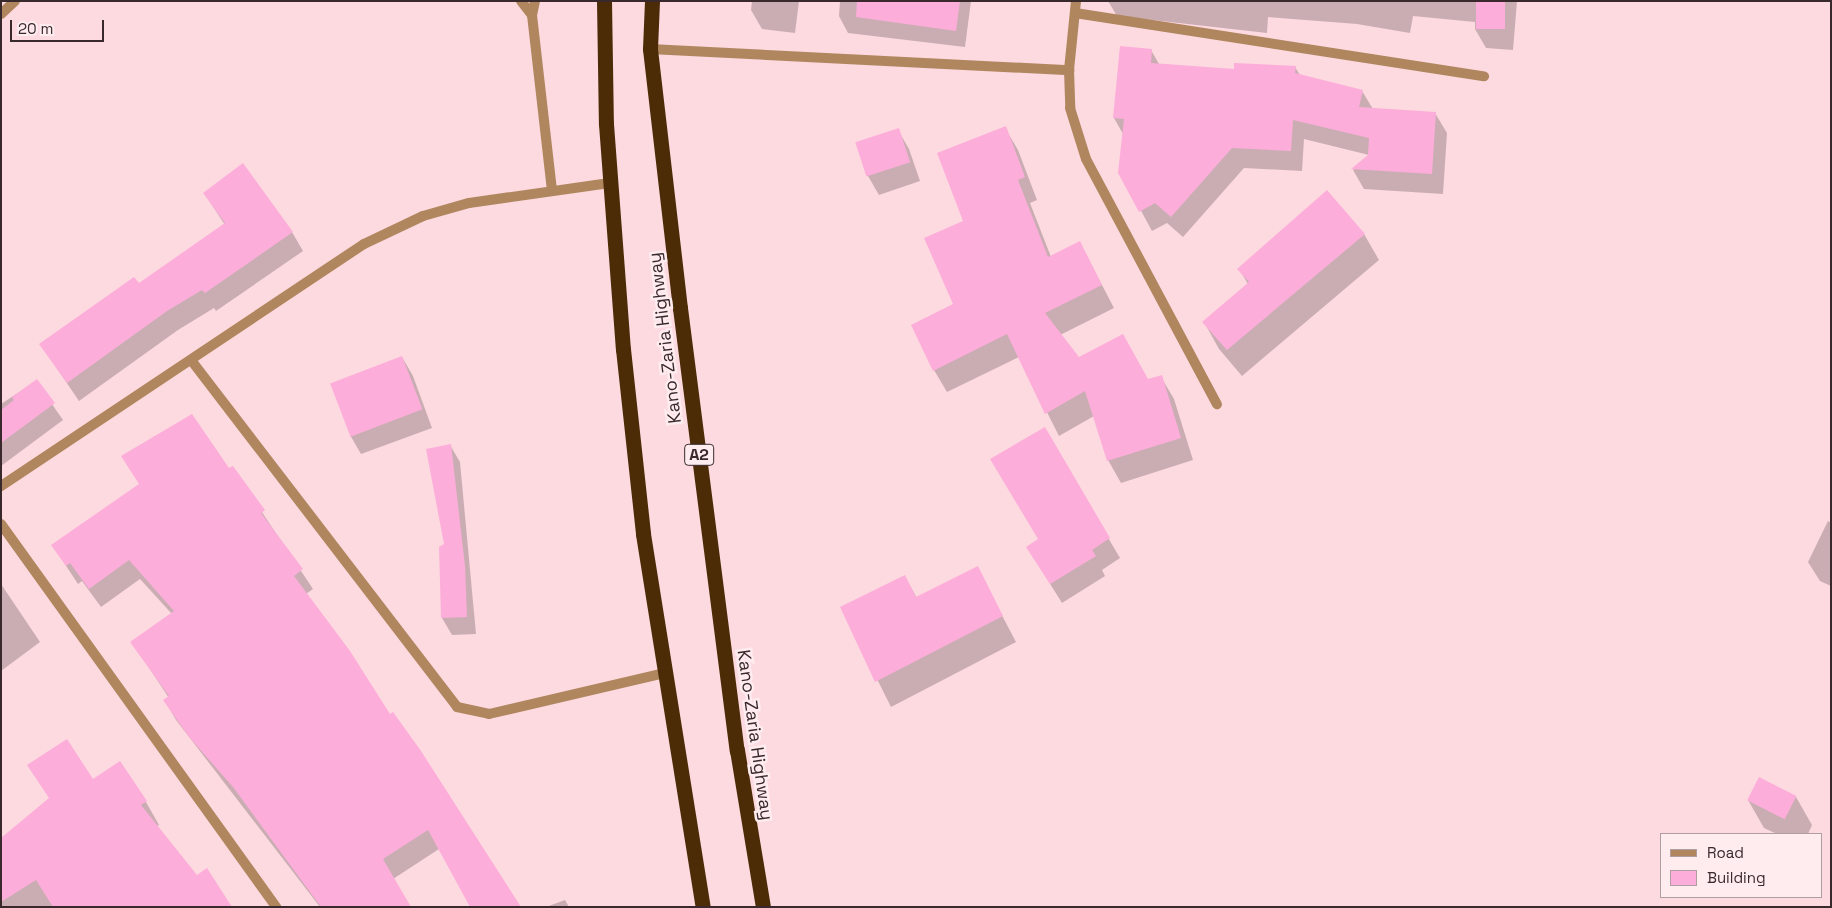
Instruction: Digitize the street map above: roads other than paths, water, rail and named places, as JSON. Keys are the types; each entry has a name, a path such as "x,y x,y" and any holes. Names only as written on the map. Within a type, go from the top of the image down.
{"highway":[{"path":"604,1 610,183 623,349 643,534 703,907"},
{"name":"Kano-Zaria Highway","path":"652,1 650,49 733,721 763,907"}],"street":[{"path":"1,14 16,1"},
{"path":"521,1 532,15"},
{"path":"535,1 532,15 552,191"},
{"path":"1076,1 1069,70 1070,108 1086,160 1217,404"},
{"path":"1075,13 1484,76"},
{"path":"650,49 1069,70"},
{"path":"1,486 364,244 423,216 468,203 610,183"},
{"path":"191,360 457,707 489,714 665,673"},
{"path":"1,524 276,907"}]}
